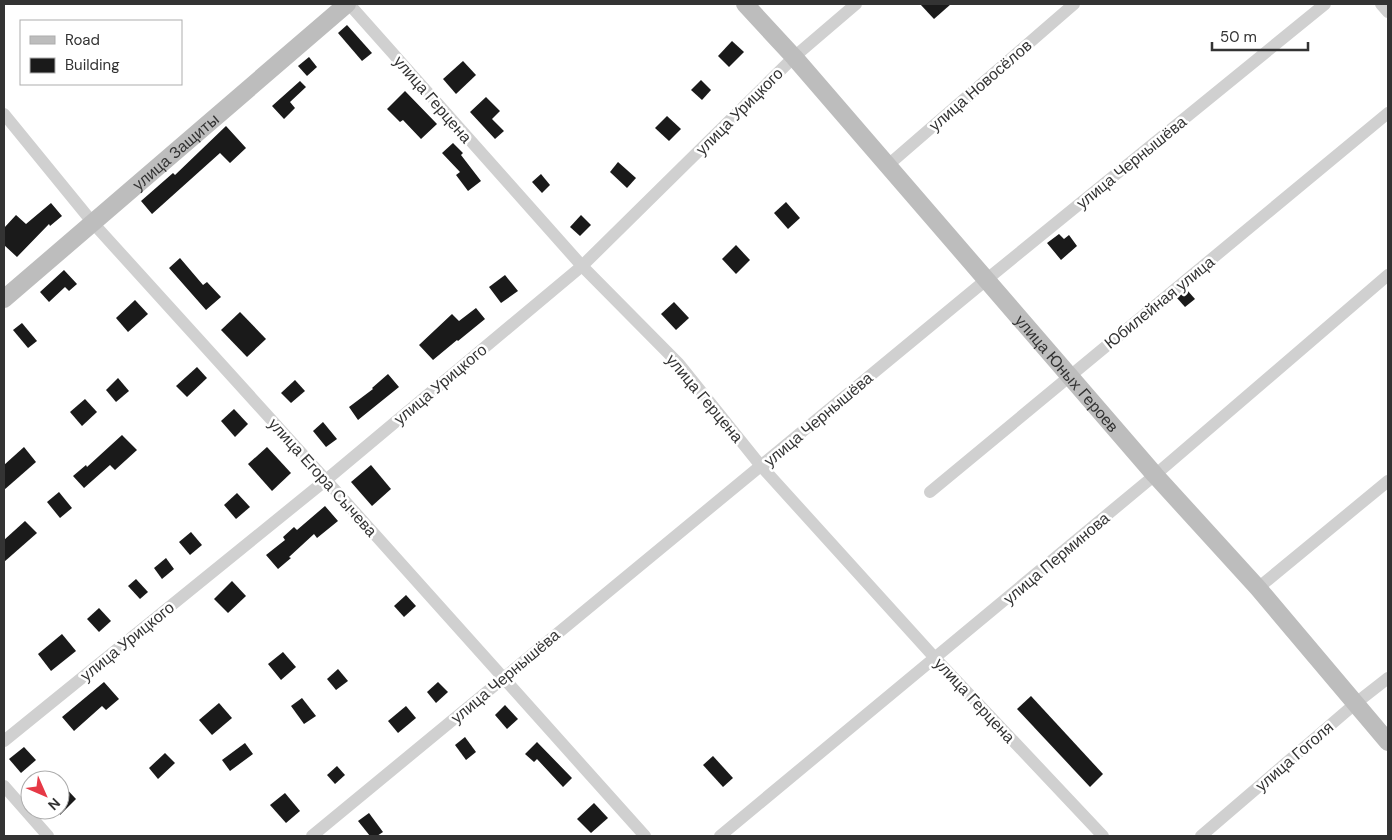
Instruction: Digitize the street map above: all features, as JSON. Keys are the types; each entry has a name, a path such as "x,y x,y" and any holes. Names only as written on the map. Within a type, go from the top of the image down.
{"street":[{"name":"улица Защиты","path":"4,299 348,4"},
{"name":"улица Герцена","path":"348,4 582,266 679,364 761,466 936,658 1103,836"},
{"name":"улица Юных Героев","path":"745,4 794,57 1069,376 1258,588 1388,742"},
{"name":"улица Урицкого","path":"4,740 326,480 582,266 794,57 856,4"},
{"name":"улица Новосёлов","path":"887,166 1074,4"},
{"name":"улица Чернышёва","path":"312,836 986,280 1325,4"},
{"path":"1381,4 1388,12"},
{"name":"Юбилейная улица","path":"930,492 1388,113"},
{"name":"улица Егора Сычева","path":"4,114 93,223 645,836"},
{"name":"улица Перминова","path":"720,836 1156,475 1388,275"},
{"path":"1258,588 1388,481"},
{"name":"улица Гоголя","path":"1200,836 1388,678"},
{"path":"4,786 48,836"}],"building":[{"path":"920,4 951,4 934,19"},
{"path":"347,25 372,53 362,61 338,33"},
{"path":"732,41 744,52 729,67 718,56"},
{"path":"309,57 317,67 307,76 298,66"},
{"path":"463,61 476,75 456,94 443,79"},
{"path":"701,80 711,90 702,100 691,90"},
{"path":"300,81 306,87 290,102 295,108 284,119 272,106"},
{"path":"405,91 437,124 421,139 403,120 400,122 387,109"},
{"path":"486,97 500,111 492,119 504,131 495,139 470,112"},
{"path":"667,116 681,129 669,141 655,128"},
{"path":"226,126 246,148 230,163 220,153 152,214 141,201 173,173 175,175"},
{"path":"453,143 463,153 461,155 481,181 468,191 456,175 460,172 442,153"},
{"path":"618,162 636,178 627,188 610,172"},
{"path":"541,174 550,185 542,193 532,182"},
{"path":"786,202 800,218 788,229 774,213"},
{"path":"51,203 62,216 50,226 49,224 17,257 4,245 4,228 16,215 26,224"},
{"path":"581,215 591,225 580,236 570,227"},
{"path":"1059,234 1064,239 1069,235 1077,246 1061,260 1047,243"},
{"path":"736,245 750,260 736,274 722,259"},
{"path":"180,258 203,285 207,282 221,297 206,310 169,268"},
{"path":"64,270 77,284 69,291 65,287 49,302 40,292"},
{"path":"505,275 518,291 501,303 489,287"},
{"path":"1187,290 1195,299 1185,307 1177,298"},
{"path":"135,300 148,314 128,332 116,318"},
{"path":"674,302 689,318 676,330 661,314"},
{"path":"476,308 485,319 433,360 419,345 452,314 459,321"},
{"path":"240,312 266,339 247,357 221,330"},
{"path":"22,323 37,341 28,348 13,330"},
{"path":"197,367 207,378 187,397 176,386"},
{"path":"388,374 399,387 358,420 349,407 373,389"},
{"path":"118,378 129,391 116,402 106,390"},
{"path":"295,380 305,391 291,403 281,393"},
{"path":"85,399 97,412 82,426 70,412"},
{"path":"234,409 248,424 235,437 221,421"},
{"path":"323,422 337,439 326,447 313,431"},
{"path":"122,435 137,450 115,470 110,465 84,488 73,476 86,465 87,467"},
{"path":"24,447 36,462 4,490 4,465"},
{"path":"267,447 291,473 272,491 248,464"},
{"path":"371,465 391,489 372,506 351,482"},
{"path":"59,492 72,508 60,518 47,502"},
{"path":"237,493 250,507 236,519 224,505"},
{"path":"325,506 338,521 317,538 314,534 278,569 266,555 285,540 283,537 294,527 297,530"},
{"path":"25,521 37,533 4,562 4,540"},
{"path":"191,532 202,545 190,555 179,542"},
{"path":"166,558 174,569 162,579 154,568"},
{"path":"136,579 148,592 140,599 128,586"},
{"path":"232,581 246,596 228,613 214,599"},
{"path":"406,595 416,606 404,617 394,606"},
{"path":"99,608 111,621 99,632 87,619"},
{"path":"62,634 76,651 51,671 38,654"},
{"path":"283,652 296,667 281,680 268,664"},
{"path":"338,669 348,681 336,690 327,679"},
{"path":"104,682 119,699 106,710 102,706 74,731 62,717"},
{"path":"438,682 448,692 436,703 427,692"},
{"path":"1031,696 1103,774 1090,787 1017,709"},
{"path":"302,698 316,716 304,724 291,706"},
{"path":"219,703 232,718 212,735 199,720"},
{"path":"505,705 518,719 507,729 495,715"},
{"path":"406,706 416,718 398,733 388,721"},
{"path":"465,737 476,752 466,760 455,745"},
{"path":"537,742 572,778 563,787 537,759 534,762 525,754"},
{"path":"245,743 253,754 230,771 222,760"},
{"path":"24,747 36,760 20,772 9,759"},
{"path":"165,753 175,763 158,779 149,768"},
{"path":"713,756 733,778 723,787 703,765"},
{"path":"337,766 345,775 335,784 327,775"},
{"path":"70,793 76,799 70,805"},
{"path":"285,793 300,811 286,823 270,805"},
{"path":"594,803 608,818 591,833 577,819"},
{"path":"369,813 383,832 377,836 370,836 358,821"}]}
